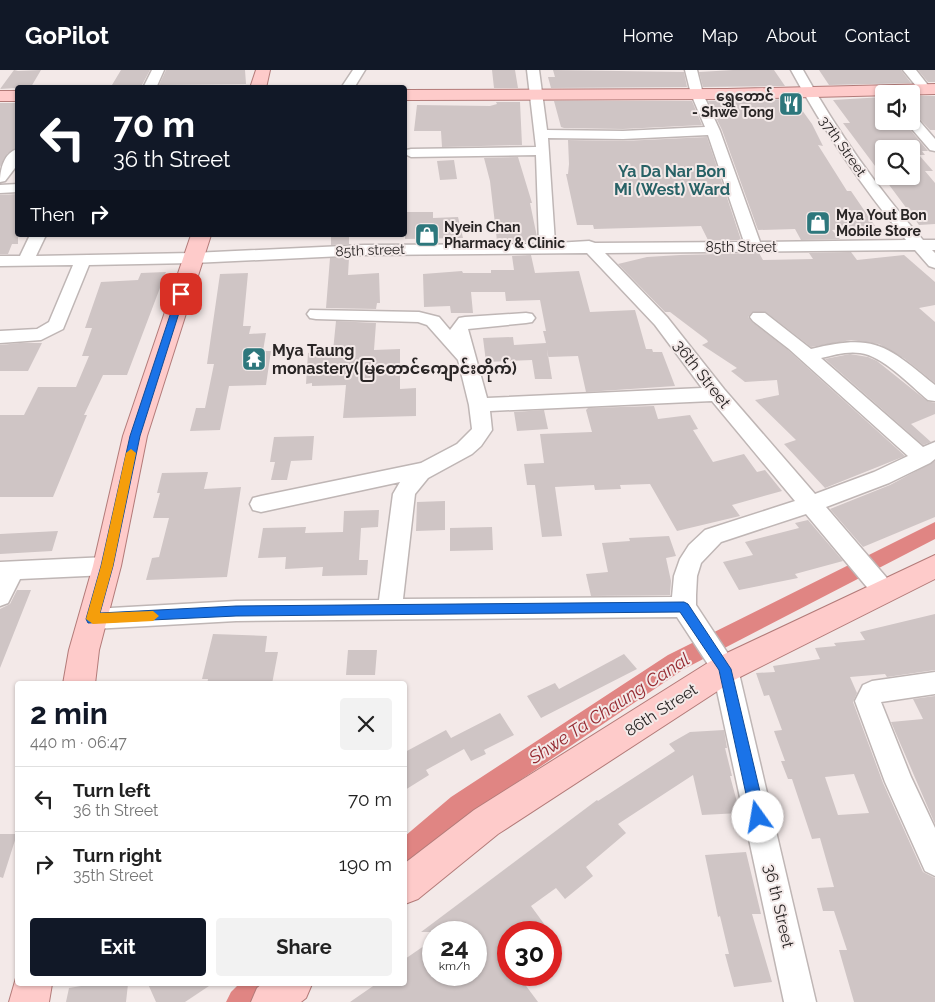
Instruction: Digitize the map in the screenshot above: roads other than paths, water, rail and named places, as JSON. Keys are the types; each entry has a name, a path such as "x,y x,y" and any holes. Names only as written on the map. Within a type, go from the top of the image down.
{"main road":[{"path":"259,85 263,70"},
{"path":"407,95 875,92"},
{"path":"0,96 15,96"},
{"path":"79,681 84,650 107,566 135,436 197,247"},
{"name":"86th Street","path":"407,884 486,822 714,653 870,574 932,572"},
{"path":"29,1002 32,986"},
{"path":"271,1002 290,986"}],"street":[{"path":"150,85 158,70"},
{"path":"349,85 359,70"},
{"path":"533,70 543,151 547,247"},
{"path":"691,70 754,247"},
{"name":"37th Street","path":"797,70 822,116 861,173 927,245 935,263"},
{"path":"909,70 930,89"},
{"path":"920,130 935,147"},
{"path":"541,134 623,135 713,131"},
{"path":"411,153 543,151"},
{"path":"0,178 15,157"},
{"path":"0,188 15,188"},
{"path":"25,262 37,237"},
{"name":"85th Street","path":"547,247 927,245"},
{"name":"36th Street","path":"590,246 661,321 716,394 870,574"},
{"name":"85th street","path":"0,261 83,260 197,247 364,250 547,247"},
{"path":"0,337 41,334 57,325 83,260"},
{"path":"316,314 419,318 433,321 466,358 473,379"},
{"path":"93,619 236,611 684,607 683,582 690,560 701,545 713,536 810,505 875,481 929,454 759,317"},
{"path":"261,504 422,470 469,447 482,430 479,405 459,328 465,322 526,318"},
{"path":"807,356 838,350 870,348 892,361 935,395"},
{"path":"479,405 716,394"},
{"path":"390,610 404,494 410,481 422,470"},
{"path":"0,596 6,571 107,566"},
{"name":"36 th Street","path":"684,607 714,653 800,1002"},
{"path":"935,683 883,690 872,693 868,701 899,782 935,861"}],"waterway":[{"name":"Shwe Ta Chaung Canal","path":"407,851 460,806 676,662 935,530"},
{"name":"Shwe Ta Chaung Canal","path":"241,1002 257,986"}],"place":[{"name":"ရွှေတောင် - Shwe Tong","path":"791,104"},
{"name":"Mya Yout Bon Mobile Store","path":"818,223"},
{"name":"Nyein Chan Pharmacy & Clinic","path":"427,235"},
{"name":"Mya Taung monastery(မြတောင်ကျောင်းတိုက်)","path":"254,359"}],"district":[{"name":"Ya Da Nar Bon Mi (West) Ward","path":"672,180"}]}
